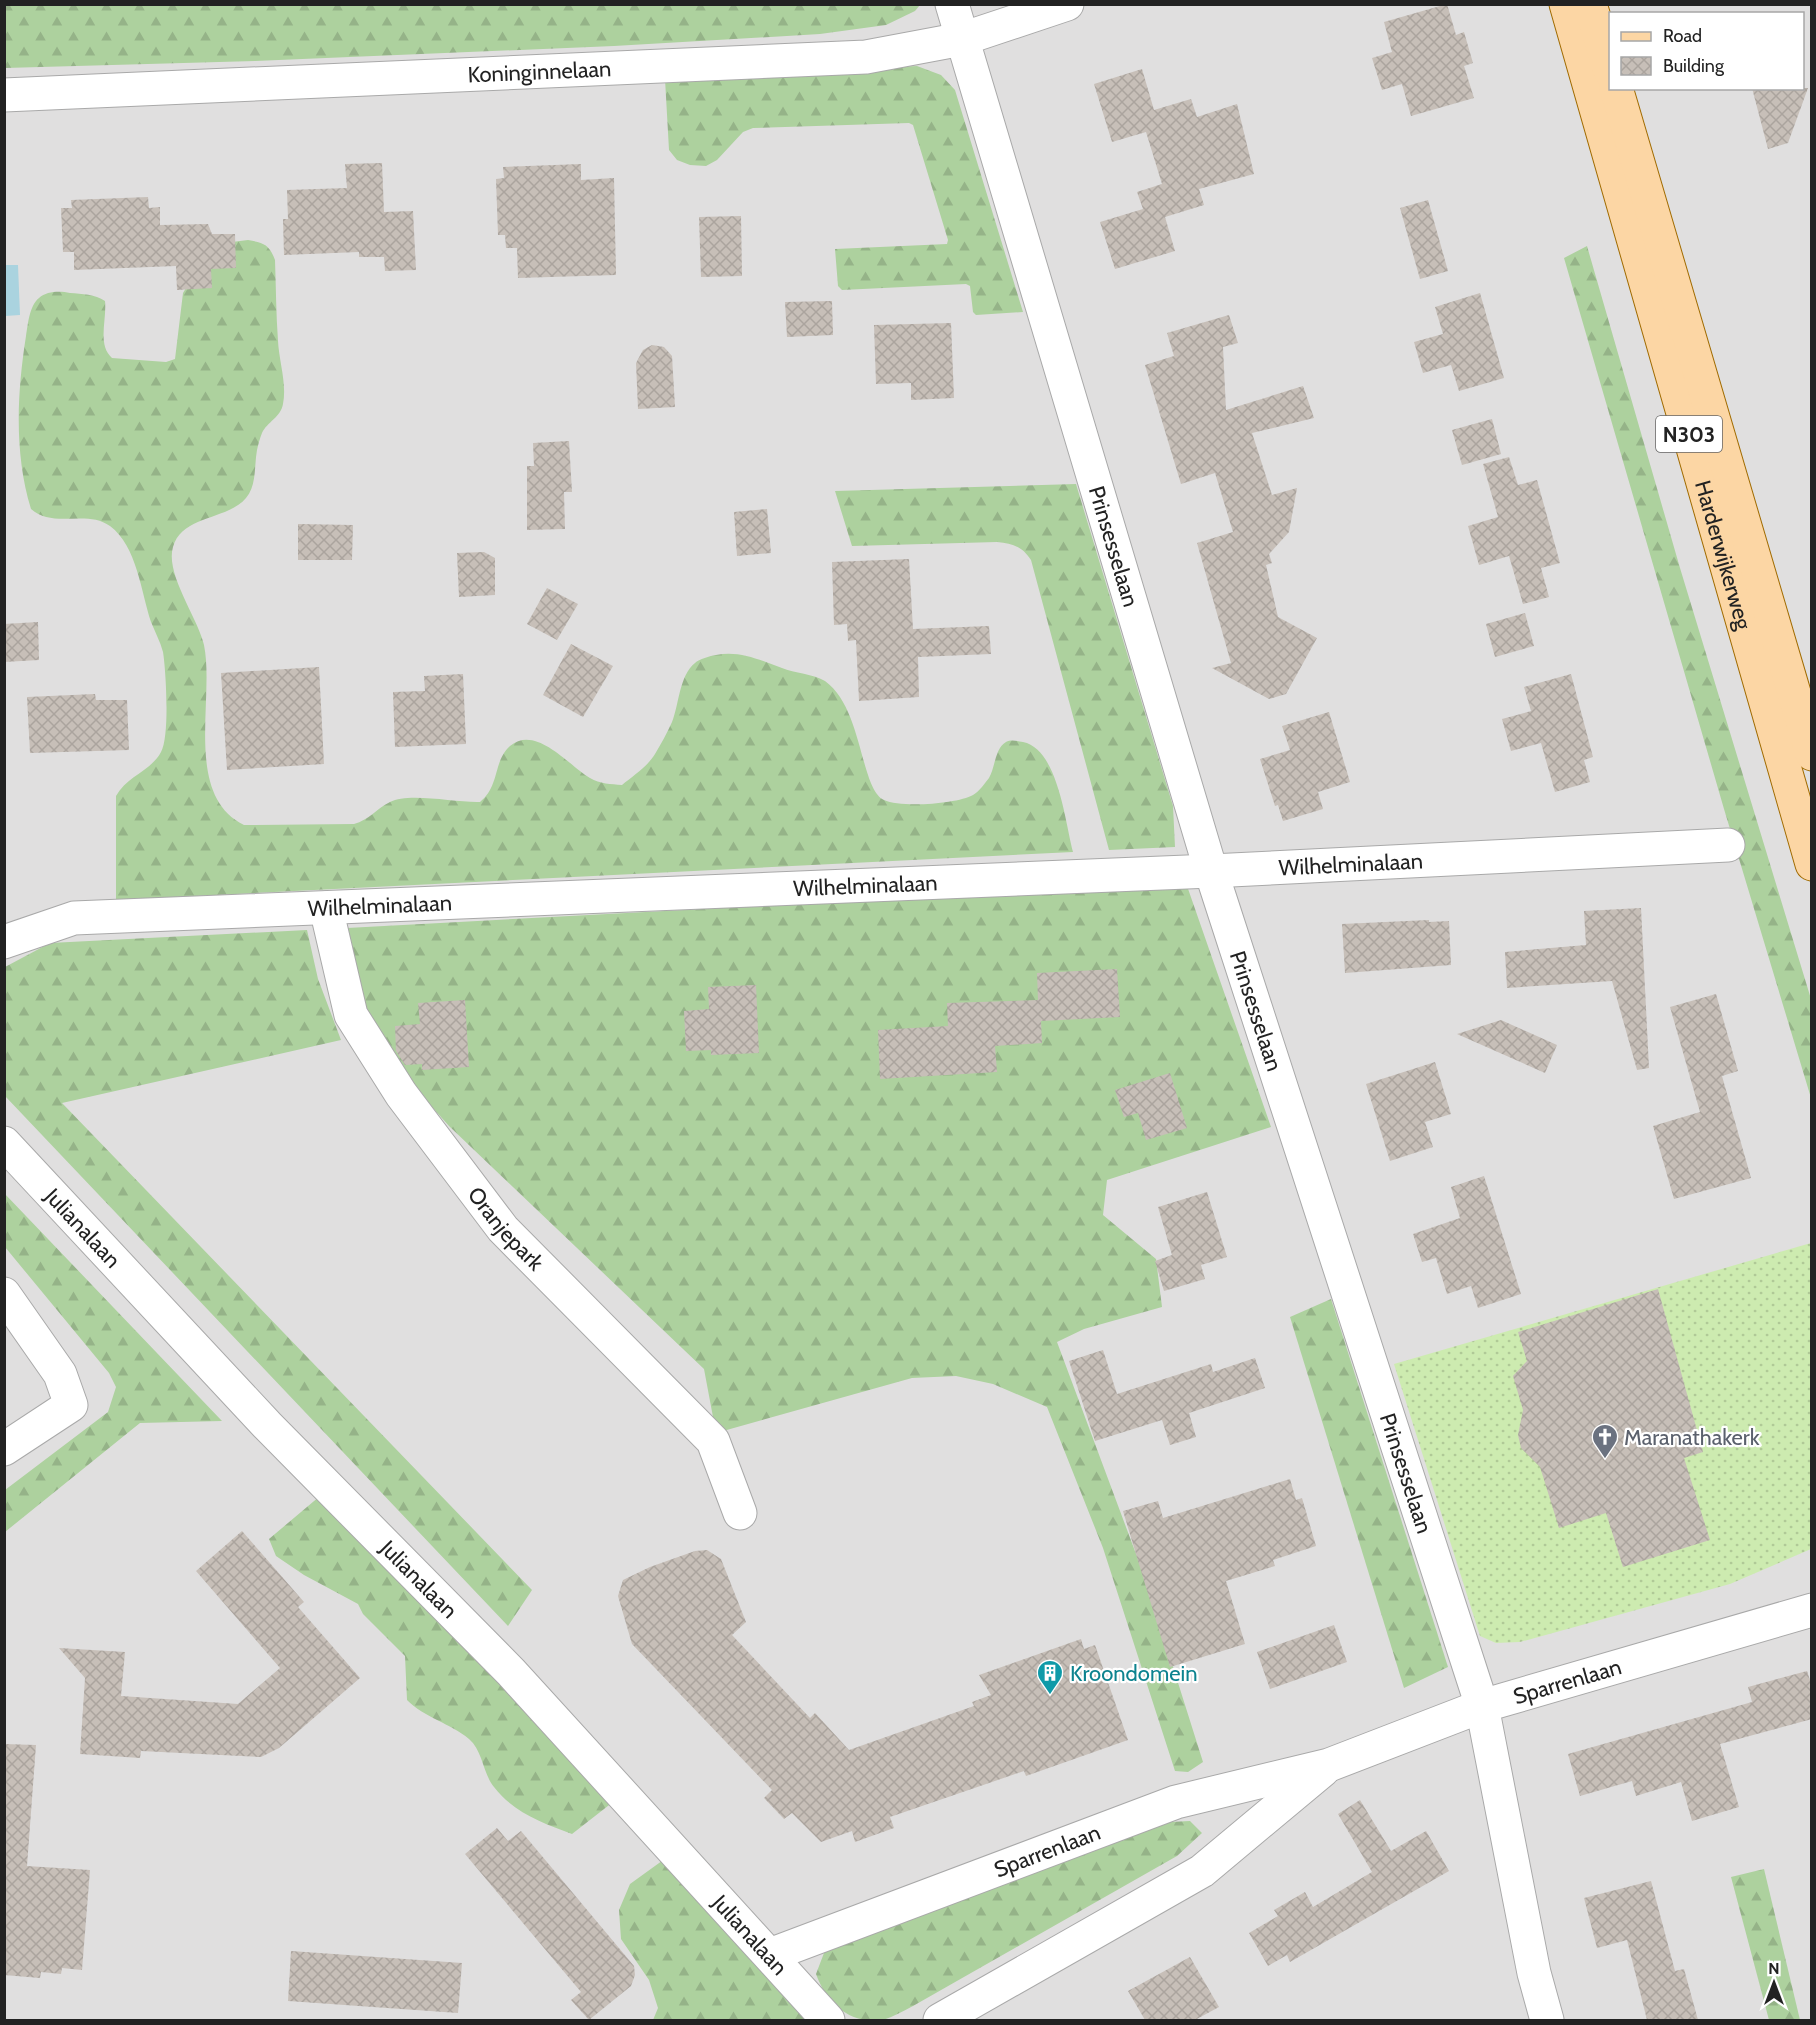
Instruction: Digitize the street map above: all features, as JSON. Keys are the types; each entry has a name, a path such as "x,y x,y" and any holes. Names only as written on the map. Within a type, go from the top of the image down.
{"main road":[{"name":"Harderwijkerweg","path":"1566,4 1812,864"},
{"path":"1590,4 1609,65"},
{"name":"Harderwijkerweg","path":"1617,90 1812,754"}],"street":[{"name":"Prinsesselaan","path":"952,4 1211,871 1482,1706 1534,1973 1547,2020"},
{"name":"Koninginnelaan","path":"4,94 866,57 962,39 1067,4"},
{"name":"Wilhelminalaan","path":"4,942 74,918 1211,871 1728,845"},
{"name":"Oranjepark","path":"326,908 351,1015 401,1094 503,1229 713,1442 740,1513"},
{"name":"Julianalaan","path":"4,1143 267,1425 511,1672 828,2020"},
{"path":"4,1294 60,1374 71,1405 4,1449"},
{"name":"Sparrenlaan","path":"770,1955 1176,1803 1329,1765 1482,1706 1812,1610"},
{"name":"Sparrenlaan","path":"940,2020 1202,1871 1329,1765"}],"shaded area":[{"path":"5,5 1811,5 1811,2020 5,2020"}],"green space":[{"path":"4,5 920,5 915,11 886,25 820,34 614,46 255,61 5,68"},
{"path":"917,66 941,75 955,90 1023,312 976,315 973,312 970,286 966,284 842,290 838,286 835,249 947,244 948,240 913,125 909,123 753,128 743,132 717,160 706,166 690,165 677,160 669,150 665,79"},
{"path":"248,240 265,245 275,260 278,341 284,389 282,409 262,433 250,493 238,505 186,529 178,537 173,547 172,558 178,583 204,645 207,769 214,792 225,811 244,825 354,824 398,799 421,798 480,802 491,789 505,752 510,746 520,741 531,740 552,749 594,780 622,785 644,767 657,750 672,722 683,683 690,669 705,658 733,654 825,681 837,693 847,709 870,781 876,793 884,800 915,804 942,803 965,798 977,792 989,778 997,753 1006,742 1019,741 1035,748 1044,758 1058,788 1073,852 116,900 116,796 126,783 157,759 164,744 166,703 163,652 151,622 137,570 119,535 101,521 81,518 49,518 31,509 22,467 19,423 19,401 28,321 36,301 46,294 62,292 93,296 105,301 104,339 107,353 112,358 166,362 175,359 183,293 189,283 232,242"},
{"path":"1587,246 1680,568 1811,999 1811,1098 1724,809 1564,258"},
{"path":"1076,484 1173,806 1175,847 1109,850 1031,560 1024,552 1012,545 997,542 852,546 835,491"},
{"path":"1186,883 1271,1127 1107,1180 1103,1215 1156,1259 1162,1307 1084,1329 1057,1342 1145,1578 1203,1762 1188,1772 1175,1771 1103,1548 1047,1407 993,1384 956,1376 912,1378 716,1433 704,1369 449,1126 389,1059 370,1028 347,928"},
{"path":"307,930 318,979 341,1040 62,1103 532,1590 508,1626 5,1096 5,967 50,943"},
{"path":"4,1193 222,1421 140,1423 5,1532 5,1490 108,1412 116,1387 109,1373 5,1247"},
{"path":"1811,1243 1811,1549 1730,1584 1520,1642 1496,1643 1480,1636 1394,1364"},
{"path":"1331,1299 1448,1667 1404,1688 1290,1317"},
{"path":"320,1496 613,1802 572,1834 550,1826 520,1810 502,1796 490,1782 477,1750 469,1739 407,1700 405,1656 363,1614 358,1604 304,1575 276,1556 269,1539"},
{"path":"1190,1821 1202,1833 1177,1856 890,2017 871,2021 849,2015 833,2002 820,1984 816,1974 824,1953 862,1931 1144,1830 1170,1822"},
{"path":"666,1858 806,2020 653,2020 658,2008 649,1980 621,1939 619,1910 630,1884"},
{"path":"1764,1869 1800,2020 1769,2020 1731,1877"}],"water":[{"path":"5,265 18,265 20,315 5,316"}],"building":[{"path":"1447,4 1456,35 1464,32 1473,63 1464,66 1474,98 1411,116 1402,84 1382,90 1372,58 1392,52 1384,22"},
{"path":"1142,69 1154,110 1191,99 1197,117 1237,104 1254,174 1199,189 1204,205 1165,217 1175,251 1115,269 1100,222 1143,209 1137,192 1162,184 1146,132 1112,142 1094,84"},
{"path":"1808,88 1788,143 1768,149 1753,90 1804,90"},
{"path":"382,163 384,212 413,211 416,270 385,271 384,257 359,257 359,252 284,255 283,219 288,219 287,190 347,188 345,164"},
{"path":"581,164 581,180 614,178 616,275 518,278 517,248 506,248 505,235 498,235 496,179 504,178 503,167"},
{"path":"148,197 149,208 160,207 160,225 208,224 212,234 235,234 236,268 211,269 212,288 177,290 176,266 74,270 74,252 63,252 61,208 72,208 71,200"},
{"path":"1428,200 1448,271 1420,279 1400,208"},
{"path":"741,216 742,276 701,277 699,217"},
{"path":"1480,293 1504,378 1459,391 1451,365 1423,373 1414,342 1443,334 1435,307"},
{"path":"832,301 833,335 787,337 785,302"},
{"path":"1229,315 1238,343 1223,347 1226,410 1303,386 1314,418 1252,433 1272,495 1297,488 1289,532 1269,554 1272,563 1266,565 1278,617 1317,638 1286,694 1269,699 1212,668 1231,663 1197,543 1233,532 1215,473 1181,484 1145,365 1174,356 1167,333"},
{"path":"951,323 954,398 911,400 911,383 876,384 874,325"},
{"path":"652,345 664,347 672,356 675,407 638,409 636,363 643,350"},
{"path":"1492,419 1501,454 1462,465 1452,430"},
{"path":"569,441 572,492 564,492 565,529 527,530 527,466 534,466 533,443"},
{"path":"1509,457 1518,485 1537,480 1560,563 1541,568 1549,597 1523,604 1509,556 1479,565 1468,526 1498,517 1483,464"},
{"path":"767,509 771,553 737,556 734,512"},
{"path":"298,524 353,525 352,560 298,560"},
{"path":"484,552 495,558 495,595 459,597 457,553"},
{"path":"909,559 913,629 989,626 991,654 918,657 919,697 859,701 856,640 848,641 847,624 834,625 832,562"},
{"path":"547,588 578,604 557,640 527,624"},
{"path":"1525,613 1534,646 1495,657 1486,624"},
{"path":"38,622 39,660 4,662 4,624"},
{"path":"571,644 613,666 583,717 543,695"},
{"path":"319,667 324,764 227,770 221,673"},
{"path":"463,674 466,744 395,747 393,692 425,691 424,676"},
{"path":"1571,674 1593,757 1584,760 1590,782 1555,792 1541,743 1511,751 1502,719 1531,711 1524,687"},
{"path":"95,694 96,700 127,700 129,750 30,753 27,697"},
{"path":"1329,712 1350,782 1318,792 1323,809 1283,821 1278,805 1275,806 1260,759 1290,750 1282,726"},
{"path":"1641,908 1649,1068 1637,1070 1612,981 1507,988 1505,952 1586,945 1584,911"},
{"path":"1429,920 1429,922 1449,921 1451,965 1345,973 1342,924"},
{"path":"1117,969 1120,1017 1041,1021 1042,1043 995,1046 997,1072 880,1079 878,1030 948,1026 947,1003 1038,1000 1037,973"},
{"path":"756,985 759,1053 711,1055 711,1050 686,1051 684,1011 709,1009 708,987"},
{"path":"1716,994 1738,1071 1722,1076 1751,1178 1674,1199 1653,1126 1700,1112 1670,1007"},
{"path":"465,1000 469,1067 422,1070 422,1064 405,1065 396,1051 395,1026 420,1024 418,1003"},
{"path":"1501,1020 1557,1045 1545,1073 1457,1034"},
{"path":"1435,1062 1451,1114 1425,1122 1433,1147 1390,1161 1366,1084"},
{"path":"1170,1073 1187,1128 1146,1140 1138,1113 1124,1117 1115,1090"},
{"path":"1484,1176 1521,1294 1478,1308 1471,1286 1447,1294 1436,1258 1422,1262 1413,1234 1460,1218 1451,1187"},
{"path":"1207,1192 1227,1257 1201,1265 1205,1279 1164,1291 1155,1261 1172,1255 1158,1207"},
{"name":"Maranathakerk","path":"1658,1289 1703,1452 1684,1458 1710,1540 1623,1567 1606,1513 1559,1528 1540,1467 1521,1448 1518,1435 1523,1410 1513,1376 1527,1361 1518,1332"},
{"path":"1103,1350 1117,1394 1211,1364 1213,1372 1255,1358 1265,1388 1189,1413 1196,1437 1170,1445 1162,1420 1095,1441 1069,1361"},
{"path":"1290,1479 1296,1500 1302,1498 1316,1546 1273,1560 1275,1566 1226,1581 1245,1644 1170,1667 1123,1511 1158,1501 1163,1518"},
{"path":"242,1531 304,1602 298,1607 360,1678 279,1748 261,1757 141,1751 140,1758 80,1754 85,1678 59,1648 125,1652 121,1696 238,1704 280,1668 196,1571"},
{"name":"Kroondomein","path":"707,1550 721,1559 746,1622 732,1635 810,1718 815,1713 849,1750 974,1706 972,1702 991,1695 979,1675 1081,1639 1084,1649 1095,1645 1128,1740 1026,1776 1024,1771 890,1817 894,1828 855,1842 852,1831 821,1842 792,1813 784,1819 764,1798 772,1790 632,1644 618,1596 623,1580 650,1567 695,1551"},
{"path":"1334,1625 1347,1662 1270,1689 1257,1652"},
{"path":"1807,1671 1812,1686 1812,1719 1720,1744 1739,1807 1692,1821 1681,1782 1636,1796 1632,1781 1580,1796 1568,1754 1752,1702 1748,1687"},
{"path":"4,1744 36,1745 27,1866 90,1870 82,1970 62,1968 61,1974 41,1972 40,1978 4,1975"},
{"path":"1360,1800 1391,1851 1426,1831 1449,1871 1290,1962 1287,1955 1268,1966 1249,1933 1278,1916 1274,1910 1305,1892 1313,1907 1372,1872 1338,1814"},
{"path":"497,1828 508,1841 521,1831 634,1966 635,1975 631,1986 589,2020 571,2000 581,1992 465,1854"},
{"path":"1651,1881 1675,1971 1684,1969 1698,2020 1647,2020 1627,1940 1597,1948 1584,1898"},
{"path":"291,1951 462,1963 458,2013 288,2001"},
{"path":"1190,1957 1219,2007 1195,2020 1145,2020 1128,1991"}],"place":[{"name":"Maranathakerk","path":"1605,1460"},
{"name":"Kroondomein","path":"1050,1696"}]}
